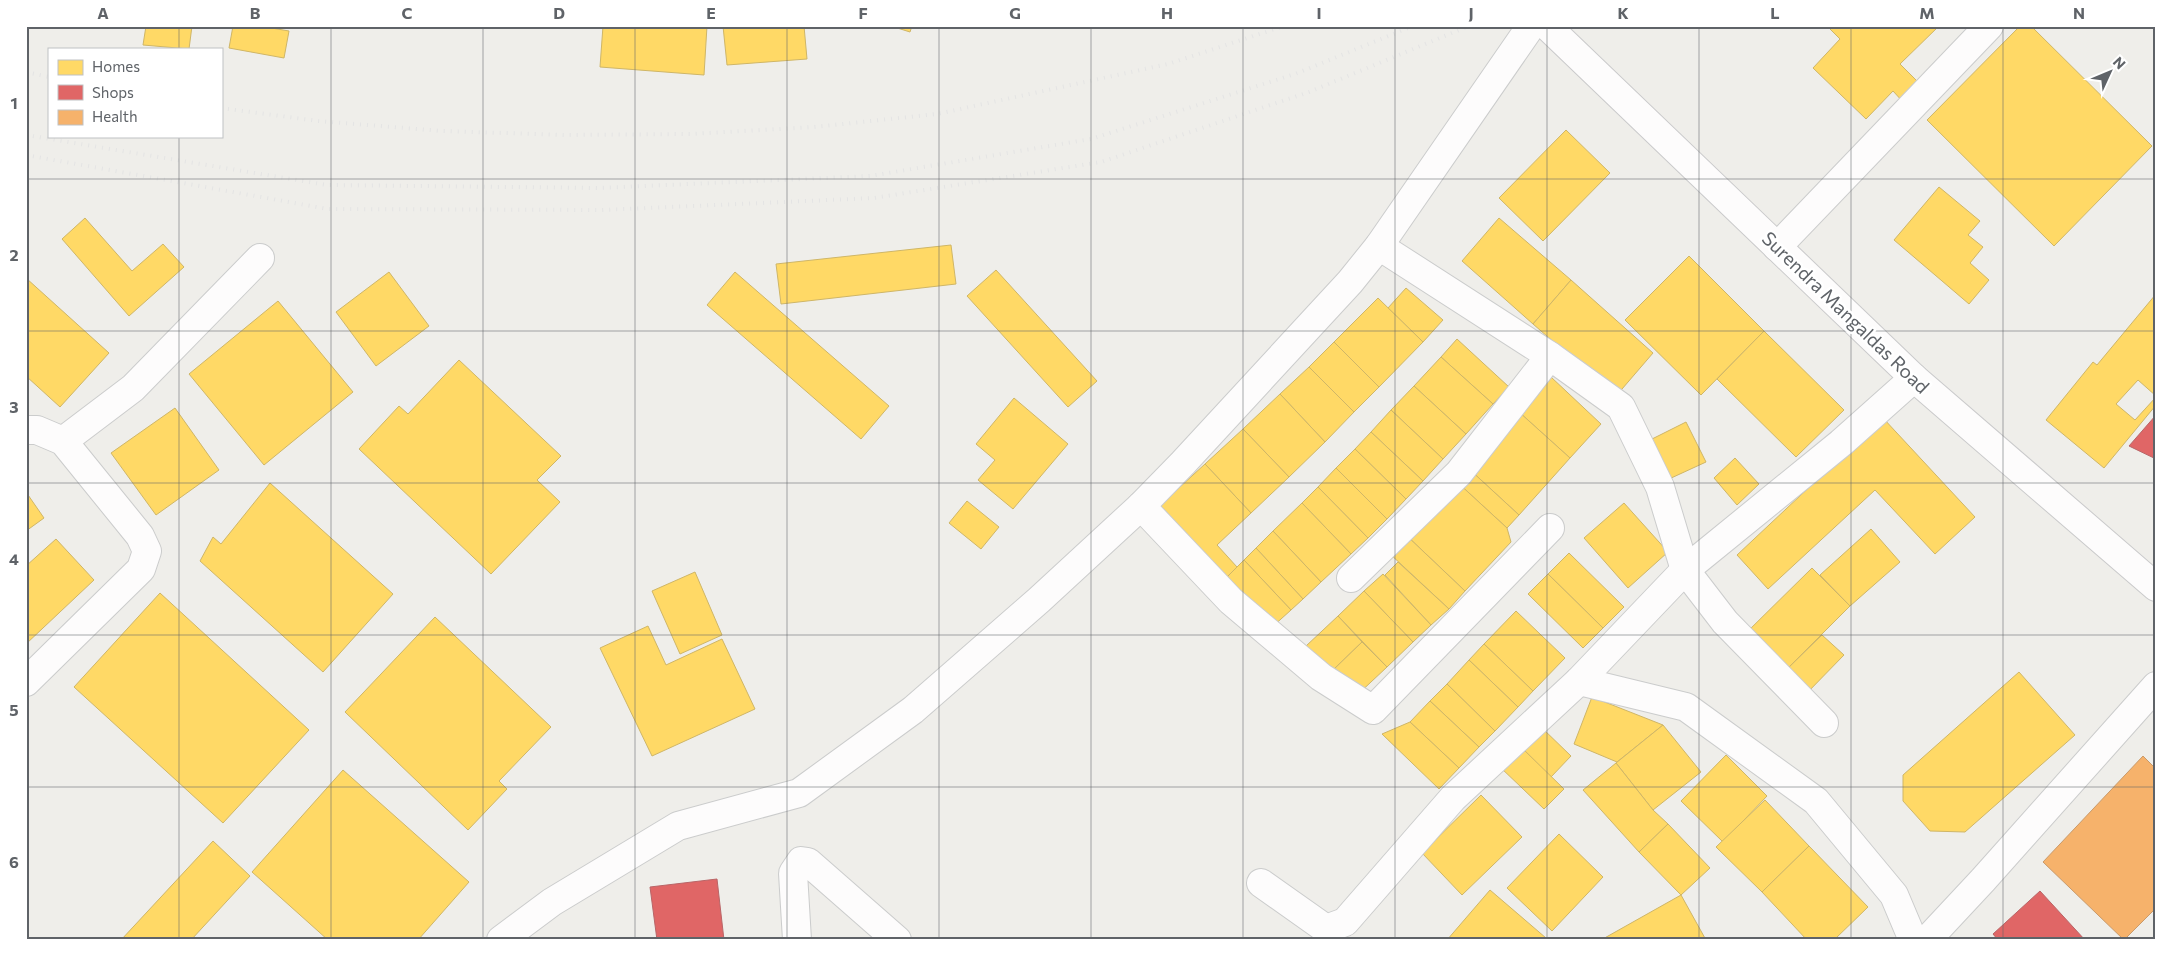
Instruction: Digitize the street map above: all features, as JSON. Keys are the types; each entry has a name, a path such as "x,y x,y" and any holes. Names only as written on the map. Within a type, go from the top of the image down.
{"street":[{"path":"501,940 552,902 678,826 799,793 913,710 1039,600 1141,506 1343,289 1379,246 1531,26"},
{"name":"Surendra Mangaldas Road","path":"1547,26 1914,378 2156,587"},
{"path":"1778,247 1989,26"},
{"path":"1379,246 1550,356 1621,407 1660,487 1685,570 1725,622 1824,723"},
{"path":"63,441 133,388 260,258"},
{"path":"1351,578 1459,473 1550,356"},
{"path":"1261,883 1326,929 1344,922 1453,798 1579,681 1685,570 1840,443 1914,378"},
{"path":"26,430 37,430 63,441 140,536 147,551 141,570 26,682"},
{"path":"1141,506 1231,601 1321,677 1373,710 1550,528"},
{"path":"1579,681 1686,707 1816,801 1894,895 1913,940"},
{"path":"1927,940 2156,686"},
{"path":"797,940 793,873 801,861 808,862 897,940"}],"building: Homes":[{"path":"146,26 192,26 189,48 143,45"},
{"path":"233,26 260,26 289,31 284,58 229,48"},
{"path":"603,26 707,26 704,75 600,67"},
{"path":"723,26 804,26 807,59 727,65"},
{"path":"891,26 912,26 910,32"},
{"path":"1827,26 1939,26 1900,64 1922,86 1904,103 1893,91 1866,119 1813,68 1840,39"},
{"path":"2020,26 2031,26 2152,146 2054,246 1927,120"},
{"path":"1566,130 1610,173 1543,241 1499,198"},
{"path":"1939,187 1980,221 1968,235 1983,247 1970,263 1989,280 1969,304 1894,240"},
{"path":"85,218 132,271 163,244 184,267 129,316 62,239"},
{"path":"1499,218 1571,280 1533,324 1462,261"},
{"path":"951,245 956,284 781,304 776,264"},
{"path":"1689,256 1764,331 1701,395 1625,320"},
{"path":"996,270 1097,381 1068,407 967,296"},
{"path":"389,272 429,326 376,366 336,312"},
{"path":"735,272 889,406 861,439 707,305"},
{"path":"26,278 109,353 60,407 26,376"},
{"path":"1571,280 1653,353 1616,396 1533,324"},
{"path":"1406,288 1443,320 1423,342 1388,308"},
{"path":"2156,294 2156,396 2138,380 2116,404 2135,420 2156,397 2156,405 2104,468 2046,420 2093,362 2097,365"},
{"path":"1378,298 1423,342 1379,387 1334,342"},
{"path":"278,301 353,392 264,465 189,374"},
{"path":"1764,331 1844,410 1796,457 1717,379"},
{"path":"1457,339 1509,387 1493,404 1441,357"},
{"path":"1334,342 1379,387 1354,412 1309,367"},
{"path":"1441,357 1493,404 1466,434 1414,386"},
{"path":"459,360 561,456 537,480 560,502 491,574 359,449 399,406 408,414"},
{"path":"1309,367 1354,412 1325,442 1280,394"},
{"path":"1551,377 1601,424 1570,458 1519,412"},
{"path":"1414,386 1466,434 1443,459 1391,410"},
{"path":"1280,394 1325,442 1289,477 1243,429"},
{"path":"1014,398 1068,444 1013,509 978,480 995,460 976,444"},
{"path":"175,408 219,470 156,515 111,453"},
{"path":"1391,410 1443,459 1423,481 1371,432"},
{"path":"1519,412 1570,458 1519,515 1468,468"},
{"path":"1883,418 1975,517 1935,554 1875,490 1768,589 1737,555"},
{"path":"1686,422 1706,462 1669,479 1650,440"},
{"path":"1243,429 1289,477 1251,513 1205,464"},
{"path":"1371,432 1423,481 1406,499 1355,449"},
{"path":"1355,449 1406,499 1387,519 1336,468"},
{"path":"1735,458 1759,484 1737,505 1714,478"},
{"path":"1205,464 1251,513 1217,545 1237,567 1224,580 1157,508"},
{"path":"1336,468 1387,519 1368,538 1318,487"},
{"path":"1468,468 1519,515 1507,528 1456,481"},
{"path":"1456,481 1507,528 1511,542 1465,591 1406,535"},
{"path":"270,483 393,594 323,672 200,561 213,537 221,544"},
{"path":"1318,487 1368,538 1351,554 1302,503"},
{"path":"26,492 44,518 26,531"},
{"path":"967,501 999,527 981,549 949,523"},
{"path":"1302,503 1351,554 1321,582 1273,531"},
{"path":"1624,503 1668,552 1628,588 1584,538"},
{"path":"1871,529 1900,562 1850,606 1820,575"},
{"path":"1273,531 1321,582 1303,599 1256,548"},
{"path":"1406,535 1465,591 1449,609 1389,553"},
{"path":"56,539 94,580 26,644 26,566"},
{"path":"1256,548 1303,599 1291,610 1244,560"},
{"path":"1569,553 1624,607 1603,628 1548,574"},
{"path":"1244,560 1291,610 1271,628 1224,580"},
{"path":"1398,562 1449,609 1431,625 1385,575"},
{"path":"1812,568 1850,606 1782,674 1744,635"},
{"path":"695,572 722,635 680,654 652,591"},
{"path":"1383,574 1431,625 1413,642 1364,591"},
{"path":"1548,574 1603,628 1583,648 1528,594"},
{"path":"1364,591 1413,642 1387,667 1338,616"},
{"path":"160,593 309,730 223,823 74,687"},
{"path":"1516,611 1565,658 1533,691 1484,644"},
{"path":"1338,616 1362,642 1331,672 1306,646"},
{"path":"435,617 551,727 499,781 507,789 468,830 345,712"},
{"path":"648,626 666,665 722,639 755,709 652,756 600,648"},
{"path":"1822,635 1844,655 1804,696 1782,674"},
{"path":"1362,642 1387,667 1355,697 1331,672"},
{"path":"1484,644 1533,691 1518,707 1469,660"},
{"path":"1469,660 1518,707 1495,731 1447,684"},
{"path":"2019,672 2075,735 1965,832 1930,831 1903,801 1903,775"},
{"path":"1447,684 1495,731 1479,747 1430,701"},
{"path":"1592,697 1663,725 1617,762 1574,744"},
{"path":"1430,701 1479,747 1459,768 1410,722"},
{"path":"1410,722 1459,768 1439,789 1382,734"},
{"path":"1663,725 1701,772 1653,810 1616,763"},
{"path":"1540,726 1571,756 1551,777 1520,746"},
{"path":"1520,746 1564,789 1544,809 1500,767"},
{"path":"1726,755 1767,796 1723,842 1681,801"},
{"path":"1616,763 1653,810 1668,824 1639,852 1583,790"},
{"path":"343,770 469,882 418,940 328,940 252,872"},
{"path":"1481,795 1522,837 1462,895 1422,853"},
{"path":"1765,800 1809,846 1762,892 1716,847"},
{"path":"1668,824 1710,868 1681,895 1639,852"},
{"path":"1559,834 1603,877 1552,931 1507,888"},
{"path":"213,841 250,876 191,940 121,940"},
{"path":"1809,846 1868,907 1834,940 1807,940 1762,892"},
{"path":"1490,890 1546,938 1545,940 1447,940"},
{"path":"1681,895 1706,940 1601,940"}],"building: Shops":[{"path":"2156,415 2156,459 2129,446"},
{"path":"717,879 724,940 657,940 650,887"},
{"path":"2040,891 2085,940 1998,940 1993,934"}],"building: Health":[{"path":"2143,756 2156,769 2156,908 2124,940 2043,862"}],"railway":[{"path":"222,108 318,121 442,131 566,135 690,134 814,127 937,114 1168,64 1284,26"},
{"path":"26,135 327,185 599,188 870,176 1091,139 1295,74 1413,26"},
{"path":"26,155 328,209 602,210 874,198 1101,162 1309,92 1469,26"},
{"path":"26,72 48,77"}]}
